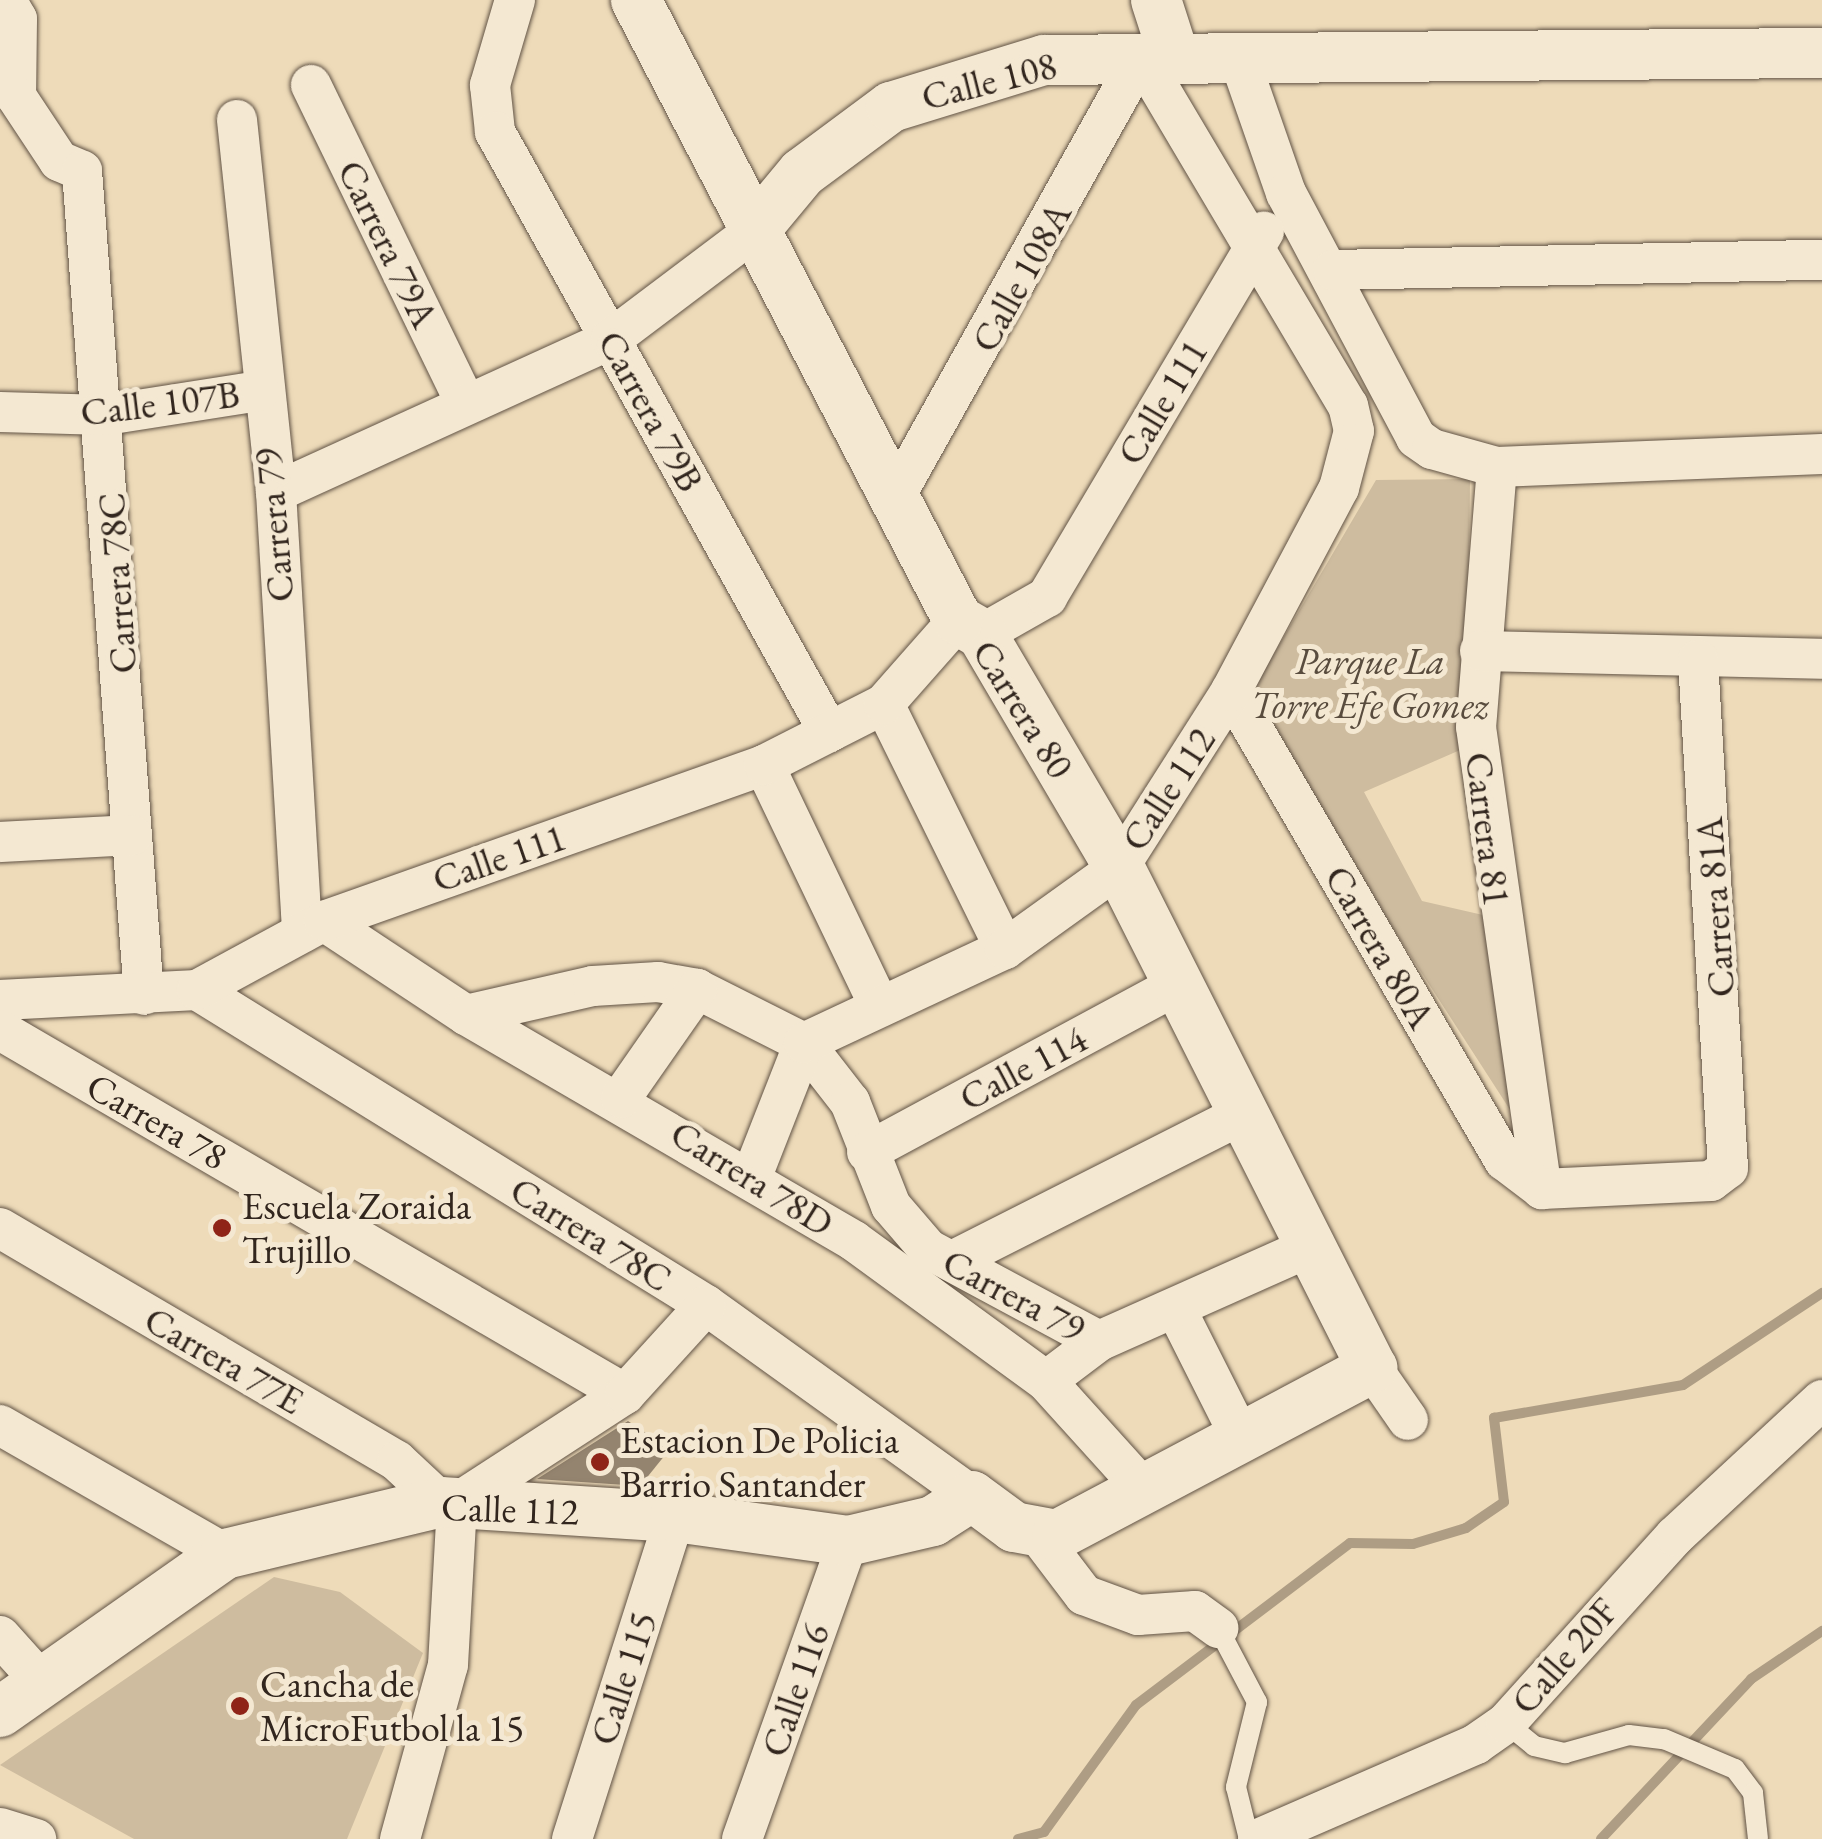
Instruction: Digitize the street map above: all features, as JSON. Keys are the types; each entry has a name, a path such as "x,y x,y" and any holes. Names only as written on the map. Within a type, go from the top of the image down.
{"street":[{"name":"Carrera 79B","path":"515,0 490,84 495,132 829,732"},
{"name":"Carrera 80","path":"636,0 753,232 970,627 1119,867 1247,1112 1372,1368 1408,1420"},
{"path":"1156,0 1158,57"},
{"name":"Carrera 78C","path":"16,6 16,96 59,161 82,171 106,415 144,995"},
{"name":"Calle 108","path":"276,492 611,338 753,232 802,173 891,106 1044,60 1158,57 1240,62 1822,52"},
{"name":"Calle 112","path":"804,1042 878,1003 1004,949 1119,867 1231,691 1339,488 1354,431 1252,250 1158,57"},
{"name":"Calle 108A","path":"897,493 1158,57"},
{"path":"1240,62 1286,193 1333,270 1416,438 1432,449 1497,467 1822,454"},
{"name":"Carrera 79A","path":"311,85 465,402"},
{"name":"Carrera 79","path":"237,120 260,391 276,492 313,926"},
{"name":"Calle 111","path":"0,1000 197,990 313,926 764,765 884,704 970,627 1047,597 1286,193"},
{"path":"1333,270 1822,260"},
{"name":"Calle 107B","path":"0,412 106,415 260,391"},
{"name":"Carrera 81","path":"1497,467 1480,651 1478,746 1542,1189"},
{"path":"1480,651 1698,660 1822,660"},
{"name":"Carrera 81A","path":"1542,1189 1711,1181 1733,1154 1698,660"},
{"name":"Carrera 80A","path":"1231,691 1504,1160 1542,1189"},
{"path":"884,704 1004,949"},
{"path":"764,765 878,1003"},
{"path":"0,842 132,835"},
{"name":"Carrera 78D","path":"313,926 752,1176 1046,1381 1140,1486"},
{"name":"Calle 114","path":"867,1152 1179,984"},
{"name":"Carrera 79","path":"466,1015 594,986 697,989 804,1042 850,1102 890,1206 928,1249 1099,1341"},
{"path":"621,1098 697,989"},
{"name":"Carrera 78C","path":"197,990 706,1306 972,1496"},
{"name":"Carrera 78","path":"0,1030 625,1394"},
{"path":"752,1176 804,1042"},
{"path":"952,1261 1247,1112"},
{"name":"Carrera 77E","path":"0,1228 397,1461 449,1502"},
{"path":"1046,1381 1099,1341 1177,1311 1310,1247"},
{"path":"400,1839 448,1665 449,1502 625,1394 706,1306"},
{"path":"1177,1311 1240,1436"},
{"path":"1039,1536 1058,1535 1140,1486 1372,1368"},
{"name":"Calle 20F","path":"1258,1839 1476,1744 1506,1723 1675,1536 1822,1400"},
{"path":"0,1425 225,1554"},
{"path":"972,1496 1039,1536 1084,1595 1138,1615 1195,1612 1218,1628"},
{"name":"Calle 112","path":"0,1712 38,1678 225,1554 449,1502 675,1517 848,1541 933,1521 972,1496"},
{"name":"Calle 115","path":"572,1839 675,1517"},
{"name":"Calle 116","path":"742,1839 848,1541"},
{"path":"0,1636 38,1678"},
{"path":"0,1828 36,1839"}],"lane":[{"path":"1218,1628 1257,1702 1236,1787 1249,1839"},
{"path":"1506,1723 1534,1746 1565,1753 1630,1735 1664,1739 1734,1769 1753,1793 1758,1839"}],"green space":[{"name":"Parque La Torre Efe Gomez","path":"1470,479 1467,747 1364,792 1422,901 1496,918 1527,1136 1246,701 1376,480"},
{"name":"Cancha de MicroFutbol la 15","path":"274,1577 340,1592 423,1653 347,1839 134,1839 0,1765"}],"building":[{"name":"Estacion De Policia Barrio Santander","path":"628,1421 670,1449 640,1486 537,1479"}],"waterway":[{"path":"1018,1839 1044,1832 1136,1705 1350,1543 1413,1544 1466,1528 1504,1502 1494,1418 1683,1385 1822,1293"},
{"path":"1601,1839 1751,1679 1822,1631"}],"place":[{"name":"Escuela Zoraida Trujillo","path":"222,1228"},
{"name":"Estacion De Policia Barrio Santander","path":"600,1462"},
{"name":"Cancha de MicroFutbol la 15","path":"240,1706"}]}
